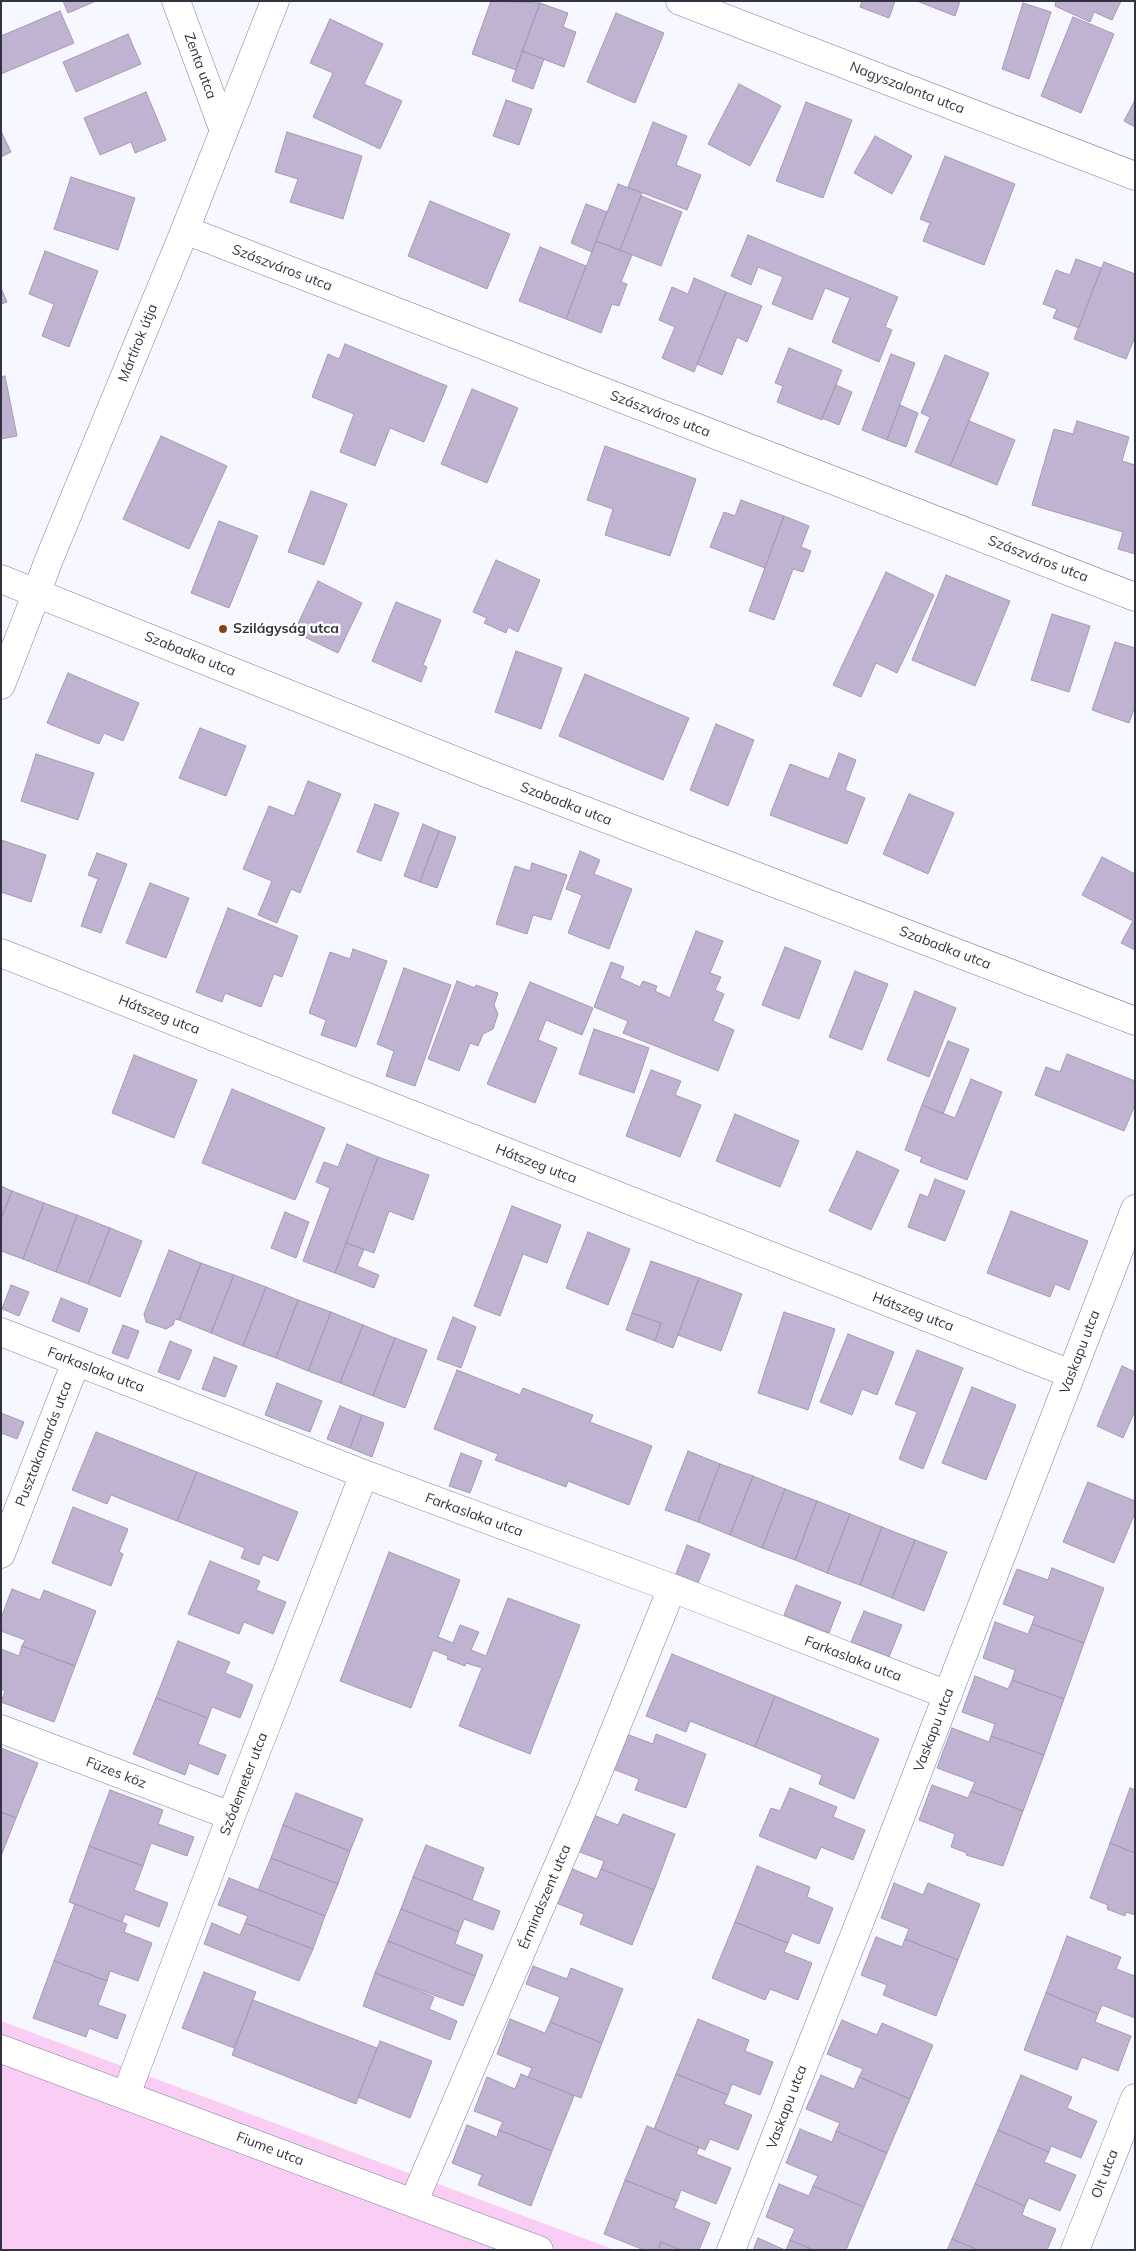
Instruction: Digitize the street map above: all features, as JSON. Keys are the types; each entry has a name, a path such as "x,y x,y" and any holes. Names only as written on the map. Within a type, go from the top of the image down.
{"street":[{"name":"Zenta utca","path":"176,1 224,131"},
{"name":"Mártírok útja","path":"1,685 48,562 185,230 275,1"},
{"name":"Nagyszalonta utca","path":"680,1 1135,176"},
{"name":"Szászváros utca","path":"185,230 1135,597"},
{"name":"Szabadka utca","path":"1,578 476,769 1135,1021"},
{"name":"Hátszeg utca","path":"1,953 1072,1374"},
{"name":"Vaskapu utca","path":"731,2250 948,1696 1135,1209"},
{"name":"Farkaslaka utca","path":"1,1332 364,1474 672,1588 948,1696"},
{"name":"Pusztakamarás utca","path":"1,1554 76,1362"},
{"name":"Sződemeter utca","path":"126,2095 231,1816 364,1474"},
{"name":"Érmindszent utca","path":"413,2203 592,1787 672,1588"},
{"name":"Füzes köz","path":"1,1729 231,1816"},
{"name":"Fiume utca","path":"1,2049 539,2250"},
{"name":"Olt utca","path":"1075,2250 1135,2098"}],"shaded area":[{"path":"1,2021 615,2250 1,2250"}],"building":[{"path":"63,1 96,1 68,13"},
{"path":"491,1 540,3 516,70 472,54"},
{"path":"862,1 895,1 889,18 860,7"},
{"path":"917,1 960,1 955,16"},
{"path":"1056,1 1121,1 1112,20 1094,12 1090,22 1055,6"},
{"path":"540,3 568,13 563,27 576,32 564,67 522,51"},
{"path":"1023,3 1051,12 1029,79 1002,69"},
{"path":"60,11 74,43 1,74 1,36"},
{"path":"616,13 664,33 635,103 587,82"},
{"path":"1073,17 1114,34 1081,113 1041,96"},
{"path":"330,19 383,44 364,84 402,101 380,149 313,117 333,73 310,63"},
{"path":"128,34 141,64 76,92 63,62"},
{"path":"522,51 544,59 533,89 512,81"},
{"path":"739,84 781,106 750,166 708,144"},
{"path":"146,92 166,140 135,153 131,142 100,155 84,118"},
{"path":"506,100 532,109 519,145 493,136"},
{"path":"1135,100 1135,127 1124,121"},
{"path":"806,102 852,120 823,198 776,181"},
{"path":"653,122 687,136 676,165 701,175 687,210 628,187"},
{"path":"1,131 11,152 1,157"},
{"path":"287,132 362,156 343,219 290,202 298,179 275,172"},
{"path":"875,136 912,156 892,194 854,173"},
{"path":"945,156 1015,184 984,265 923,241 930,223 920,219"},
{"path":"71,177 135,198 118,250 54,229"},
{"path":"618,184 642,193 620,250 596,241"},
{"path":"641,196 682,212 661,266 620,250"},
{"path":"430,201 510,234 487,289 408,256"},
{"path":"586,204 607,212 592,252 571,243"},
{"path":"748,235 898,297 885,327 892,330 879,362 832,342 850,298 825,288 812,320 772,304 783,277 758,267 751,285 731,276"},
{"path":"596,241 632,255 621,282 627,284 619,306 612,304 601,333 566,319"},
{"path":"540,247 586,266 566,319 519,301"},
{"path":"45,251 98,271 69,347 42,336 54,304 29,294"},
{"path":"1076,259 1101,268 1079,328 1053,318 1057,309 1043,304 1056,270 1070,275"},
{"path":"1104,262 1135,274 1135,337 1126,359 1074,339"},
{"path":"694,278 726,292 694,372 662,358 675,327 659,320 672,287 688,294"},
{"path":"1,288 7,302 1,304"},
{"path":"726,292 762,306 747,342 737,337 722,375 697,364"},
{"path":"345,344 447,386 424,442 390,428 375,466 340,452 354,414 312,397 328,354 339,359"},
{"path":"789,348 842,370 822,420 777,402 783,386 775,383"},
{"path":"891,354 915,363 887,440 862,430"},
{"path":"945,355 989,373 950,466 915,452 930,417 921,413"},
{"path":"5,376 17,436 1,439 1,377"},
{"path":"836,385 852,392 839,425 822,418"},
{"path":"472,389 518,408 487,483 441,464"},
{"path":"900,405 918,413 906,447 887,440"},
{"path":"969,421 1015,440 997,485 950,466"},
{"path":"1077,421 1129,437 1122,461 1135,465 1135,554 1118,549 1123,532 1032,505 1054,429 1073,434"},
{"path":"161,436 227,466 189,549 123,519"},
{"path":"605,446 696,479 670,556 605,535 613,509 587,500"},
{"path":"311,491 347,504 324,565 288,552"},
{"path":"741,500 784,516 765,568 710,547 724,512 735,516"},
{"path":"784,516 809,526 801,547 811,551 803,572 793,569 774,620 749,611"},
{"path":"219,521 258,536 229,608 191,593"},
{"path":"496,560 540,580 518,632 508,627 506,633 484,623 487,618 473,612"},
{"path":"886,572 934,595 897,673 876,663 861,697 833,685"},
{"path":"946,575 1010,601 975,686 912,660"},
{"path":"318,581 362,603 338,653 294,632"},
{"path":"396,602 441,620 423,665 427,667 421,682 372,661"},
{"path":"1052,614 1090,626 1069,692 1031,680"},
{"path":"1115,642 1135,648 1135,707 1129,723 1092,710"},
{"path":"516,651 562,668 541,729 495,712"},
{"path":"68,673 139,703 123,741 104,733 99,744 47,723"},
{"path":"585,674 689,718 663,780 559,736"},
{"path":"716,724 754,740 728,806 690,790"},
{"path":"200,728 246,746 226,796 179,778"},
{"path":"839,753 856,760 845,790 865,798 847,844 770,815 790,764 829,779"},
{"path":"36,754 94,773 78,820 21,801"},
{"path":"308,781 341,794 300,893 291,889 277,923 258,915 272,881 243,869 269,806 294,816"},
{"path":"909,794 954,813 928,874 883,854"},
{"path":"375,804 399,813 381,861 357,852"},
{"path":"423,824 439,831 420,882 404,876"},
{"path":"439,831 456,837 437,888 420,882"},
{"path":"1,840 46,855 31,902 1,892"},
{"path":"580,851 600,860 594,874 632,889 609,949 568,933 582,895 566,889"},
{"path":"97,853 127,864 101,933 81,926 98,879 88,875"},
{"path":"1102,857 1135,874 1135,950 1121,943 1133,921 1082,895"},
{"path":"532,863 567,875 551,920 533,915 527,934 496,924 515,866 530,871"},
{"path":"150,883 189,898 166,958 126,943"},
{"path":"228,908 298,936 282,977 274,974 261,1007 225,993 222,1002 196,992"},
{"path":"696,931 723,941 710,973 721,977 715,990 724,994 713,1021 734,1030 718,1071 623,1033 628,1021 594,1007 611,962 624,967 620,978 640,987 643,981 657,986 655,991 670,998"},
{"path":"785,947 821,961 799,1019 762,1005"},
{"path":"353,949 387,961 356,1047 321,1035 326,1020 309,1013 330,952 350,959"},
{"path":"404,968 451,985 415,1086 386,1076 394,1051 377,1044"},
{"path":"855,971 888,984 862,1050 829,1037"},
{"path":"457,981 475,988 476,985 498,993 494,1005 498,1014 493,1029 483,1034 478,1046 470,1043 459,1071 428,1059"},
{"path":"530,982 593,1008 582,1035 546,1020 538,1040 557,1048 535,1103 487,1084"},
{"path":"915,991 956,1008 929,1077 887,1060"},
{"path":"594,1029 649,1048 634,1093 579,1074"},
{"path":"948,1041 969,1049 943,1114 922,1105"},
{"path":"1067,1054 1135,1081 1135,1105 1124,1131 1035,1095 1046,1067 1060,1072"},
{"path":"134,1055 197,1080 174,1138 112,1113"},
{"path":"651,1070 681,1081 675,1095 701,1105 680,1157 626,1136"},
{"path":"971,1079 1002,1092 967,1180 920,1162 922,1157 905,1150 922,1105 955,1118"},
{"path":"232,1089 325,1128 295,1200 202,1163"},
{"path":"735,1114 799,1141 780,1187 716,1161"},
{"path":"347,1144 378,1157 335,1273 303,1261 330,1188 316,1182 324,1162 338,1167"},
{"path":"857,1151 899,1170 871,1230 829,1211"},
{"path":"378,1157 429,1175 413,1220 389,1211 374,1253 346,1243"},
{"path":"935,1179 965,1191 945,1241 908,1227 920,1194 928,1197"},
{"path":"1,1186 12,1191 1,1219"},
{"path":"12,1191 44,1203 23,1259 1,1251 1,1219"},
{"path":"44,1203 77,1215 56,1272 23,1259"},
{"path":"512,1206 561,1225 547,1263 523,1254 500,1316 474,1306"},
{"path":"1011,1211 1088,1241 1069,1290 1055,1284 1050,1297 987,1273"},
{"path":"285,1212 309,1222 296,1258 271,1248"},
{"path":"77,1215 110,1228 88,1284 56,1272"},
{"path":"110,1228 142,1241 120,1297 88,1284"},
{"path":"588,1232 630,1249 608,1305 566,1288"},
{"path":"346,1243 364,1249 357,1266 379,1275 374,1288 335,1273"},
{"path":"169,1250 201,1263 179,1320 175,1319 173,1325 166,1329 146,1322 144,1314"},
{"path":"651,1261 699,1278 673,1348 655,1341 661,1323 632,1313"},
{"path":"201,1263 234,1275 211,1333 179,1320"},
{"path":"234,1275 266,1287 243,1346 211,1333"},
{"path":"699,1278 742,1294 721,1351 678,1335"},
{"path":"11,1285 29,1292 19,1316 2,1309"},
{"path":"266,1287 298,1300 276,1358 243,1346"},
{"path":"61,1298 88,1309 79,1332 52,1321"},
{"path":"298,1300 331,1312 308,1371 276,1358"},
{"path":"331,1312 363,1325 340,1383 308,1371"},
{"path":"784,1312 835,1329 808,1410 758,1393"},
{"path":"632,1313 661,1323 655,1341 626,1330"},
{"path":"453,1317 476,1327 461,1368 437,1359"},
{"path":"123,1325 139,1331 128,1359 112,1353"},
{"path":"363,1325 395,1338 373,1396 340,1383"},
{"path":"848,1334 894,1352 877,1395 862,1389 852,1415 820,1402"},
{"path":"395,1338 427,1350 405,1408 373,1396"},
{"path":"170,1341 192,1350 179,1380 158,1372"},
{"path":"917,1350 963,1368 923,1469 899,1459 917,1412 895,1404"},
{"path":"214,1357 237,1366 225,1397 202,1389"},
{"path":"1122,1366 1135,1372 1135,1411 1123,1438 1097,1426"},
{"path":"457,1370 520,1395 523,1388 593,1415 590,1422 652,1446 629,1505 568,1481 566,1487 495,1460 498,1454 434,1429"},
{"path":"277,1383 322,1401 310,1432 265,1415"},
{"path":"972,1387 1016,1405 986,1480 942,1463"},
{"path":"340,1406 362,1415 350,1448 327,1439"},
{"path":"1,1413 24,1422 17,1439 1,1433"},
{"path":"362,1415 384,1423 372,1457 350,1448"},
{"path":"96,1432 197,1472 177,1521 111,1495 107,1504 72,1490"},
{"path":"688,1451 720,1464 698,1522 665,1510"},
{"path":"461,1453 482,1461 470,1493 449,1486"},
{"path":"720,1464 753,1476 730,1535 698,1522"},
{"path":"197,1472 298,1512 278,1561 263,1555 259,1565 241,1558 245,1548 177,1521"},
{"path":"753,1476 785,1489 762,1548 730,1535"},
{"path":"1088,1482 1135,1501 1135,1513 1114,1563 1063,1542"},
{"path":"785,1489 817,1501 795,1560 762,1548"},
{"path":"817,1501 850,1514 827,1573 795,1560"},
{"path":"73,1507 128,1529 119,1552 123,1554 111,1586 52,1563"},
{"path":"850,1514 882,1527 860,1585 827,1573"},
{"path":"882,1527 915,1540 892,1598 860,1585"},
{"path":"915,1540 947,1552 924,1611 892,1598"},
{"path":"687,1545 710,1554 698,1583 676,1574"},
{"path":"389,1552 460,1580 438,1637 453,1643 460,1625 479,1632 471,1650 486,1656 508,1598 580,1625 530,1754 459,1726 482,1668 466,1663 465,1666 447,1659 448,1656 433,1650 411,1708 340,1681"},
{"path":"210,1561 260,1581 256,1590 286,1602 273,1634 244,1622 239,1634 188,1614"},
{"path":"1052,1568 1104,1588 1084,1643 1032,1624 1035,1616 1003,1604 1017,1569 1048,1580"},
{"path":"796,1585 841,1602 829,1633 784,1615"},
{"path":"12,1589 40,1600 44,1590 96,1611 75,1666 22,1646 25,1640 1,1631 1,1618"},
{"path":"864,1611 902,1625 889,1657 851,1642"},
{"path":"995,1622 1028,1634 1032,1624 1084,1643 1064,1699 1012,1680 1015,1670 983,1658"},
{"path":"178,1641 230,1662 225,1673 253,1685 240,1718 212,1707 208,1718 156,1698"},
{"path":"22,1646 75,1666 54,1722 1,1702 5,1691 1,1689 1,1649 19,1656"},
{"path":"672,1654 775,1696 755,1747 690,1721 686,1732 646,1716"},
{"path":"975,1676 1008,1689 1012,1680 1064,1699 1044,1755 991,1736 995,1724 962,1712"},
{"path":"775,1696 879,1739 854,1799 819,1784 822,1775 755,1747"},
{"path":"156,1698 208,1718 198,1744 226,1755 218,1775 189,1763 185,1775 133,1754"},
{"path":"952,1728 989,1742 991,1736 1044,1755 1023,1811 971,1791 975,1782 937,1768"},
{"path":"624,1733 653,1744 656,1734 706,1754 686,1808 635,1790 639,1779 610,1768"},
{"path":"1,1748 38,1763 16,1818 1,1812"},
{"path":"932,1785 968,1798 971,1791 1023,1811 1003,1866 966,1855 967,1853 951,1847 955,1834 919,1820"},
{"path":"790,1788 837,1807 833,1817 865,1830 853,1860 821,1847 816,1859 759,1836 771,1808 780,1811"},
{"path":"1130,1788 1135,1790 1135,1853 1110,1843"},
{"path":"110,1790 163,1810 158,1824 194,1837 187,1856 151,1843 143,1866 89,1846"},
{"path":"296,1793 363,1819 350,1851 283,1825"},
{"path":"1,1812 16,1818 1,1856"},
{"path":"591,1814 618,1825 623,1814 675,1834 654,1890 601,1869 604,1861 577,1851"},
{"path":"283,1825 350,1851 338,1884 271,1858"},
{"path":"1110,1843 1135,1853 1135,1915 1126,1912 1125,1916 1107,1909 1108,1905 1090,1898"},
{"path":"426,1845 484,1868 472,1900 413,1877"},
{"path":"89,1846 143,1866 134,1890 168,1903 159,1927 125,1914 122,1922 69,1902"},
{"path":"271,1858 338,1884 325,1916 258,1890"},
{"path":"757,1866 810,1887 807,1897 833,1908 819,1944 792,1933 788,1943 735,1922"},
{"path":"570,1868 597,1879 601,1869 654,1890 632,1945 580,1924 584,1914 556,1903"},
{"path":"413,1877 500,1911 493,1930 464,1919 459,1932 401,1909"},
{"path":"229,1878 325,1916 313,1949 245,1923 248,1916 218,1905"},
{"path":"894,1883 923,1895 928,1883 980,1904 958,1960 905,1939 909,1929 881,1918"},
{"path":"75,1904 127,1924 124,1932 152,1943 138,1981 110,1971 107,1981 54,1961"},
{"path":"401,1909 459,1932 455,1944 483,1955 475,1976 388,1941"},
{"path":"735,1922 788,1943 784,1952 812,1963 798,2000 770,1989 765,2000 712,1978"},
{"path":"212,1923 240,1935 245,1923 313,1949 299,1981 204,1944"},
{"path":"1067,1936 1121,1957 1116,1969 1135,1976 1135,2018 1102,2005 1098,2014 1046,1993"},
{"path":"876,1937 902,1947 905,1939 958,1960 936,2016 883,1995 887,1985 861,1975"},
{"path":"388,1941 475,1976 463,2006 375,1973"},
{"path":"54,1961 107,1981 98,2005 126,2015 117,2039 89,2028 86,2037 33,2018"},
{"path":"533,1966 567,1979 571,1968 623,1989 602,2043 550,2022 560,1997 526,1984"},
{"path":"204,1972 256,1992 234,2048 182,2028"},
{"path":"375,1973 434,1997 429,2009 457,2021 450,2040 363,2006"},
{"path":"1046,1993 1098,2014 1095,2022 1131,2036 1118,2071 1082,2057 1077,2070 1024,2050"},
{"path":"253,2000 377,2048 356,2104 232,2055"},
{"path":"510,2019 545,2033 550,2022 602,2043 581,2098 528,2077 532,2068 497,2054"},
{"path":"698,2019 749,2040 745,2051 773,2062 760,2095 732,2084 728,2095 676,2074"},
{"path":"842,2020 877,2035 882,2023 933,2045 910,2099 859,2077 863,2069 827,2054"},
{"path":"380,2041 432,2061 410,2118 358,2097"},
{"path":"521,2074 574,2096 552,2151 499,2130 503,2122 474,2111 487,2077 515,2089"},
{"path":"676,2074 728,2095 724,2104 752,2115 738,2150 710,2139 705,2150 654,2129"},
{"path":"821,2075 854,2089 859,2077 910,2099 887,2153 836,2131 840,2123 806,2109"},
{"path":"1021,2075 1072,2097 1067,2108 1097,2121 1081,2158 1051,2146 1049,2152 998,2130"},
{"path":"467,2125 497,2137 499,2130 552,2151 531,2206 478,2185 482,2175 452,2163"},
{"path":"647,2126 699,2147 696,2154 731,2168 716,2204 681,2190 677,2201 625,2180"},
{"path":"800,2129 832,2142 836,2131 887,2153 864,2207 813,2186 818,2176 786,2163"},
{"path":"998,2130 1049,2152 1044,2162 1076,2175 1060,2211 1029,2198 1025,2206 975,2184"},
{"path":"625,2180 677,2201 674,2208 710,2223 699,2250 681,2250 661,2242 658,2250 644,2250 604,2234"},
{"path":"779,2184 809,2196 813,2186 864,2207 846,2250 814,2250 790,2240 795,2229 766,2217"},
{"path":"975,2184 1025,2206 1022,2215 1056,2229 1047,2250 978,2250 952,2239"},
{"path":"758,2238 785,2250 753,2250"},
{"path":"952,2239 978,2250 947,2250"},
{"path":"790,2240 814,2250 786,2250"},
{"path":"661,2242 681,2250 658,2250"}],"place":[{"name":"Szilágyság utca","path":"223,629"}]}
